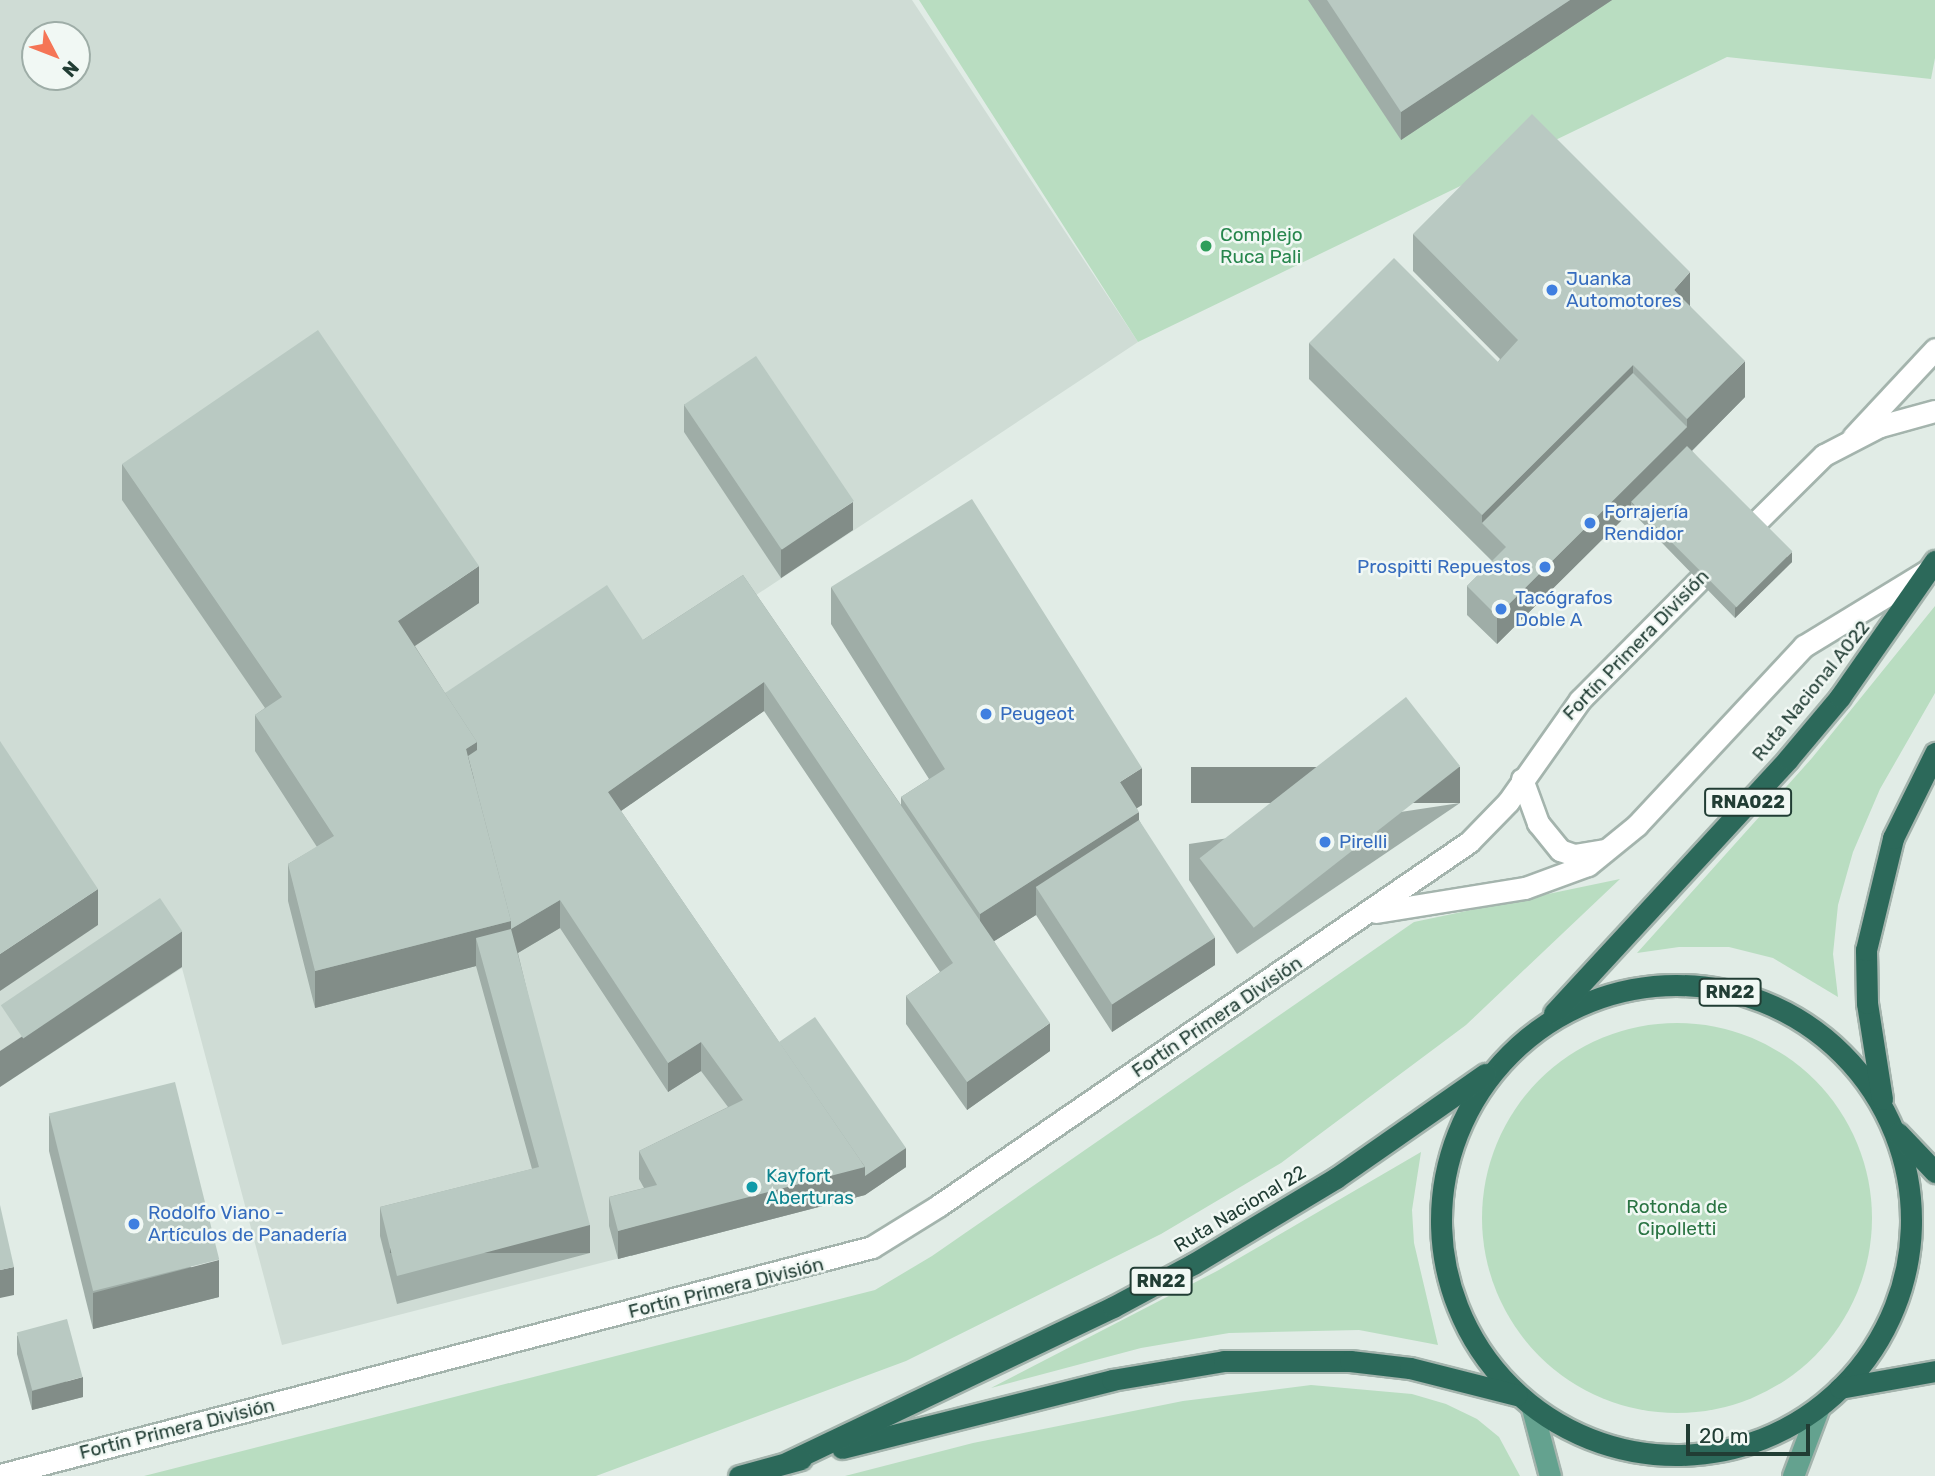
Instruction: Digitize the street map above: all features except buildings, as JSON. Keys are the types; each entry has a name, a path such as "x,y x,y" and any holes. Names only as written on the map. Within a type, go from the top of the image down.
{"highway":[{"name":"Ruta Nacional A022","path":"1541,1027 1805,738 1876,648 1932,565"},
{"path":"1884,1108 1867,1003 1866,950 1892,838 1935,753"},
{"name":"RN22","path":"1665,985 1731,992 1793,1015 1829,1040 1859,1072 1884,1108 1894,1129 1907,1171 1912,1215 1909,1259 1897,1301 1878,1341 1840,1388 1819,1407 1782,1431 1741,1447 1665,1455 1611,1447 1569,1431 1524,1401 1489,1364 1451,1290 1442,1249 1441,1207 1447,1166 1461,1126 1481,1089 1508,1056 1541,1027 1580,1005 1621,991 1665,985"},
{"name":"Ruta Nacional 22","path":"788,1462 1102,1313 1193,1264 1368,1157 1508,1056"},
{"path":"1894,1129 1935,1172"},
{"name":"Ruta Nacional 22","path":"739,1476 1112,1380 1224,1361 1350,1361 1410,1368 1524,1401"},
{"path":"1840,1388 1935,1371"}],"main road":[{"path":"1524,1401 1550,1476"},
{"path":"1793,1476 1819,1407"}],"street":[{"path":"1853,436 1935,349"},
{"name":"Fortín Primera División","path":"0,1475 872,1247 1367,914 1469,842 1522,779 1557,727 1801,476 1853,436 1935,411"},
{"name":"Fortín Primera División","path":"1367,914 1525,888 1579,870 1615,848 1804,646 1932,565"},
{"path":"1522,779 1538,823 1560,850 1574,855 1615,848"}],"shaded area":[{"path":"0,0 912,0 1138,342 548,733 865,1195 282,1345 182,968 0,1087"}],"green space":[{"name":"Complejo Ruca Pali","path":"919,0 1935,0 1935,58 1931,79 1727,57 1138,342"},
{"path":"1935,606 1935,693 1880,789 1853,852 1838,905 1833,954 1838,997 1773,958 1729,947 1679,947 1637,953 1812,758"},
{"path":"1620,879 1466,1025 1281,1163 1161,1234 906,1361 596,1476 144,1476 875,1290 932,1256 1414,922"},
{"name":"Rotonda de Cipolletti","path":"1677,1023 1715,1027 1752,1038 1785,1056 1815,1080 1839,1110 1857,1143 1868,1180 1872,1218 1868,1256 1857,1293 1839,1326 1815,1356 1785,1380 1752,1398 1715,1409 1677,1413 1639,1409 1602,1398 1569,1380 1539,1356 1515,1326 1497,1293 1486,1256 1482,1218 1486,1180 1497,1143 1515,1110 1539,1080 1569,1056 1602,1038 1639,1027"},
{"path":"1421,1152 1412,1210 1414,1243 1438,1345 1359,1330 1229,1333 1141,1348 991,1388 1217,1271"},
{"path":"1311,1385 1412,1394 1446,1404 1477,1419 1499,1437 1520,1476 845,1476 973,1443 1183,1401"}],"place":[{"name":"Complejo Ruca Pali","path":"1206,246"},
{"name":"Juanka Automotores","path":"1552,290"},
{"name":"Forrajería Rendidor","path":"1590,523"},
{"name":"Prospitti Repuestos","path":"1545,567"},
{"name":"Tacógrafos Doble A","path":"1501,609"},
{"name":"Peugeot","path":"986,714"},
{"name":"Pirelli","path":"1325,842"},
{"name":"Kayfort Aberturas","path":"752,1187"},
{"name":"Rodolfo Viano - Artículos de Panadería","path":"134,1224"}]}
